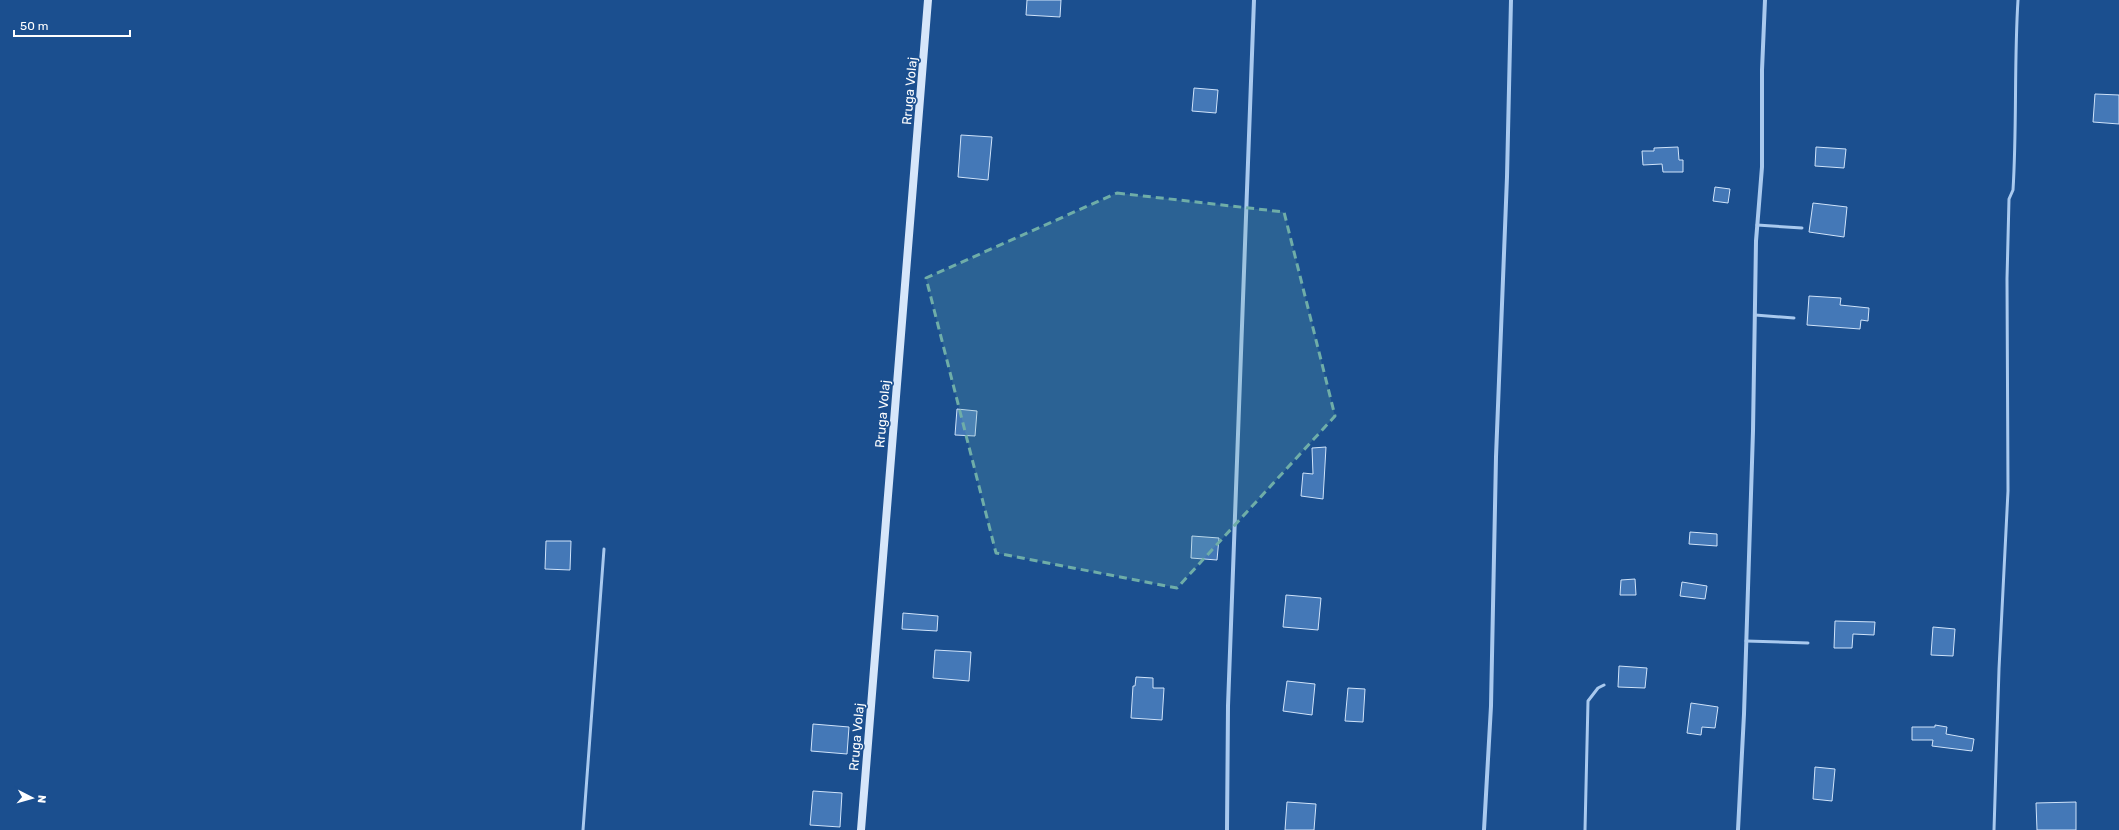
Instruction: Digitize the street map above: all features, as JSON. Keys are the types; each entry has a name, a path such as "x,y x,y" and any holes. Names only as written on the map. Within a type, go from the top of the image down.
{"street":[{"name":"Rruga Volaj","path":"860,830 928,0"},
{"path":"1227,830 1228,698 1254,0"},
{"path":"1484,830 1491,706 1496,457 1507,177 1511,0"},
{"path":"1738,830 1746,641 1757,225 1762,167 1762,70 1765,0"}],"lane":[{"path":"1994,830 1999,669 2008,490 2007,272 2009,199 2013,190 2016,109 2015,40 2018,0"},
{"path":"1757,225 1802,228"},
{"path":"1755,315 1794,318"},
{"path":"583,830 604,549"},
{"path":"1746,641 1808,643"},
{"path":"1585,830 1588,701 1598,688 1604,685"}],"highlighted area":[{"path":"1117,193 1284,212 1335,416 1177,588 996,553 926,278"}],"building":[{"path":"1027,0 1061,0 1060,17 1026,15"},
{"path":"1194,88 1218,90 1216,113 1192,111"},
{"path":"2095,94 2119,95 2119,124 2093,122"},
{"path":"961,135 992,137 988,180 958,177"},
{"path":"1678,147 1679,160 1683,160 1683,172 1663,172 1662,164 1643,165 1642,151 1654,151 1654,148"},
{"path":"1816,147 1846,149 1844,168 1815,166"},
{"path":"1715,187 1730,189 1728,203 1713,201"},
{"path":"1813,203 1847,207 1844,237 1809,232"},
{"path":"1809,296 1841,298 1840,305 1869,308 1868,321 1861,320 1860,329 1807,325"},
{"path":"957,409 977,411 975,436 955,435"},
{"path":"1326,447 1323,499 1301,496 1303,473 1313,474 1312,448"},
{"path":"1690,532 1717,534 1717,546 1689,544"},
{"path":"1192,536 1219,538 1217,560 1191,558"},
{"path":"546,541 571,541 570,570 545,569"},
{"path":"1635,579 1636,595 1620,595 1621,580"},
{"path":"1682,582 1707,586 1705,599 1680,596"},
{"path":"1286,595 1321,598 1318,630 1283,627"},
{"path":"903,613 938,616 937,631 902,629"},
{"path":"1835,621 1875,622 1874,635 1853,634 1852,648 1834,648"},
{"path":"1933,627 1955,629 1953,656 1931,655"},
{"path":"935,650 971,652 969,681 933,678"},
{"path":"1619,666 1647,668 1645,688 1618,687"},
{"path":"1136,677 1153,678 1153,688 1164,688 1162,720 1131,718 1133,686 1135,686"},
{"path":"1287,681 1315,684 1312,715 1283,711"},
{"path":"1348,688 1365,689 1363,722 1345,721"},
{"path":"1691,703 1718,707 1715,728 1702,727 1701,735 1687,733"},
{"path":"813,724 849,727 847,754 811,751"},
{"path":"1935,725 1947,727 1946,734 1974,739 1972,751 1932,746 1933,740 1912,740 1912,727 1935,727"},
{"path":"1815,767 1835,769 1832,801 1813,799"},
{"path":"813,791 842,793 840,827 810,825"},
{"path":"1287,802 1316,804 1314,830 1285,830"},
{"path":"2076,802 2076,830 2037,830 2036,803"}]}
